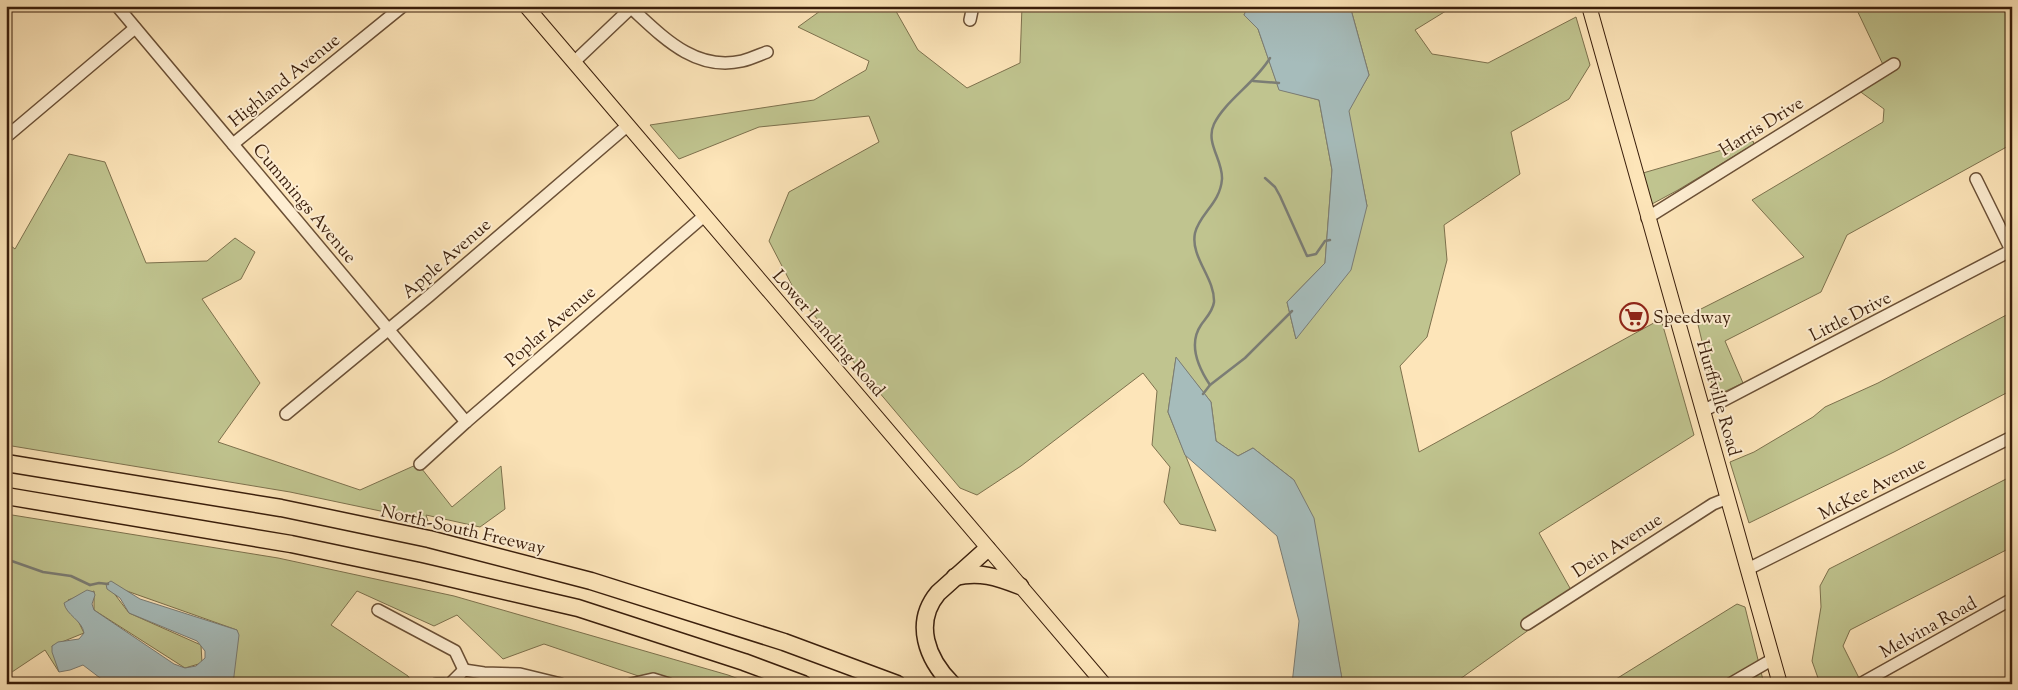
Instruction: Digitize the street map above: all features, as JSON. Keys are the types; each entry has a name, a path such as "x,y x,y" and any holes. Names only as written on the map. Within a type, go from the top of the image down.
{"highway":[{"name":"North-South Freeway","path":"6,463 281,508 429,539 591,581 784,642 897,684"},
{"path":"6,496 291,544 578,608 744,662 803,684"},
{"path":"952,684 931,656 926,640 925,626 932,602 987,549"},
{"path":"955,578 968,574 986,574 1020,586"}],"main road":[{"name":"Lower Landing Road","path":"526,6 1104,684"},
{"name":"Hurffville Road","path":"1589,6 1647,218 1780,684"}],"street":[{"name":"Cummings Avenue","path":"117,6 466,422"},
{"name":"Highland Avenue","path":"233,144 403,6"},
{"path":"970,20 973,6"},
{"path":"574,62 631,7 671,45 693,56 724,63 741,61 768,52"},
{"path":"6,137 135,28"},
{"name":"Harris Drive","path":"1647,218 1894,64"},
{"name":"Apple Avenue","path":"286,414 389,330 627,126"},
{"path":"1976,179 2012,250"},
{"name":"Poplar Avenue","path":"420,464 704,216"},
{"name":"Little Drive","path":"1703,411 2012,250"},
{"name":"McKee Avenue","path":"1748,569 2012,437"},
{"name":"Dein Avenue","path":"1527,624 1713,504 1728,498"},
{"name":"Melvina Road","path":"1860,684 2012,600"},
{"path":"378,610 455,651 464,670"},
{"path":"1730,684 1773,659"},
{"path":"450,684 464,670"},
{"path":"464,670 484,673 520,674 561,684"},
{"path":"631,684 653,679 669,684"},
{"path":"436,684 444,684"}],"green space":[{"path":"827,6 893,6 918,50 967,88 1020,63 1022,6 1248,6 1244,15 1258,29 1279,89 1319,100 1332,170 1325,263 1287,302 1296,339 1367,206 1348,111 1369,75 1350,6 1454,6 1415,30 1432,54 1488,63 1576,17 1590,65 1569,99 1511,132 1520,174 1444,225 1447,260 1427,337 1400,366 1419,452 1661,319 1694,435 1539,533 1575,597 1453,684 1341,684 1342,679 1333,633 1294,480 1253,448 1238,456 1216,441 1211,402 1176,358 1168,412 1216,531 1180,524 1164,502 1170,467 1152,445 1157,391 1143,373 1021,466 977,495 960,488 797,295 769,241 789,192 879,142 869,116 759,127 679,159 650,125 814,100 866,70 869,61 798,27"},
{"path":"1855,6 2012,6 2012,144 1847,235 1821,292 1725,341 1743,383 1715,396 1695,312 1804,257 1752,200 1883,122 1884,109 1858,90 1886,71"},
{"path":"1753,141 1754,144 1652,204 1643,173"},
{"path":"69,154 105,162 146,263 207,261 235,238 255,252 241,279 202,299 260,383 218,442 360,490 418,464 452,507 501,466 505,509 480,527 426,515 428,521 290,492 6,445 6,242 15,249"},
{"path":"2012,312 2012,390 1894,452 1749,523 1730,462 1754,452 1813,417 1825,407 1878,383"},
{"path":"2012,476 2012,547 1850,630 1843,646 1862,684 1815,684 1818,678 1812,661 1821,607 1820,586 1829,569"},
{"path":"6,514 278,558 454,596 728,675 752,684 662,684 544,644 503,659 457,615 434,626 357,591 331,625 408,676 413,684 227,684 237,630 107,584 129,613 201,645 202,663 185,668 94,610 94,591 68,600 84,633 52,646 59,672 45,650 6,676"},
{"path":"1737,604 1745,607 1764,684 1608,684"}],"shaded area":[{"path":"1248,6 1350,6 1369,75 1349,111 1367,206 1351,270 1296,339 1287,302 1325,263 1332,170 1319,100 1279,90 1258,29 1244,15"},
{"path":"1176,357 1211,402 1216,441 1238,456 1253,448 1294,480 1314,518 1342,679 1341,684 1292,684 1299,621 1277,536 1185,455 1168,412"},
{"path":"111,581 140,599 237,630 239,635 233,684 108,684 83,665 59,672 52,652 52,646 58,642 79,639 84,633 83,628 68,611 64,603 87,590 94,592 92,604 94,610 174,664 185,668 196,666 205,658 205,651 197,641 129,613 120,598 107,589 106,584"}],"waterway":[{"path":"1210,385 1198,363 1195,340 1197,332 1212,308 1214,302 1213,293 1194,242 1198,226 1218,195 1222,179 1222,172 1213,145 1212,131 1214,124 1225,108 1256,76 1270,58"},
{"path":"1253,81 1279,83"},
{"path":"1265,178 1275,187 1280,196 1307,256 1316,254 1325,241 1330,240"},
{"path":"1203,394 1210,385 1245,358 1292,311"},
{"path":"6,559 43,572 71,576 90,585"},
{"path":"90,585 108,584"}],"place":[{"name":"Speedway","path":"1634,317"}]}
